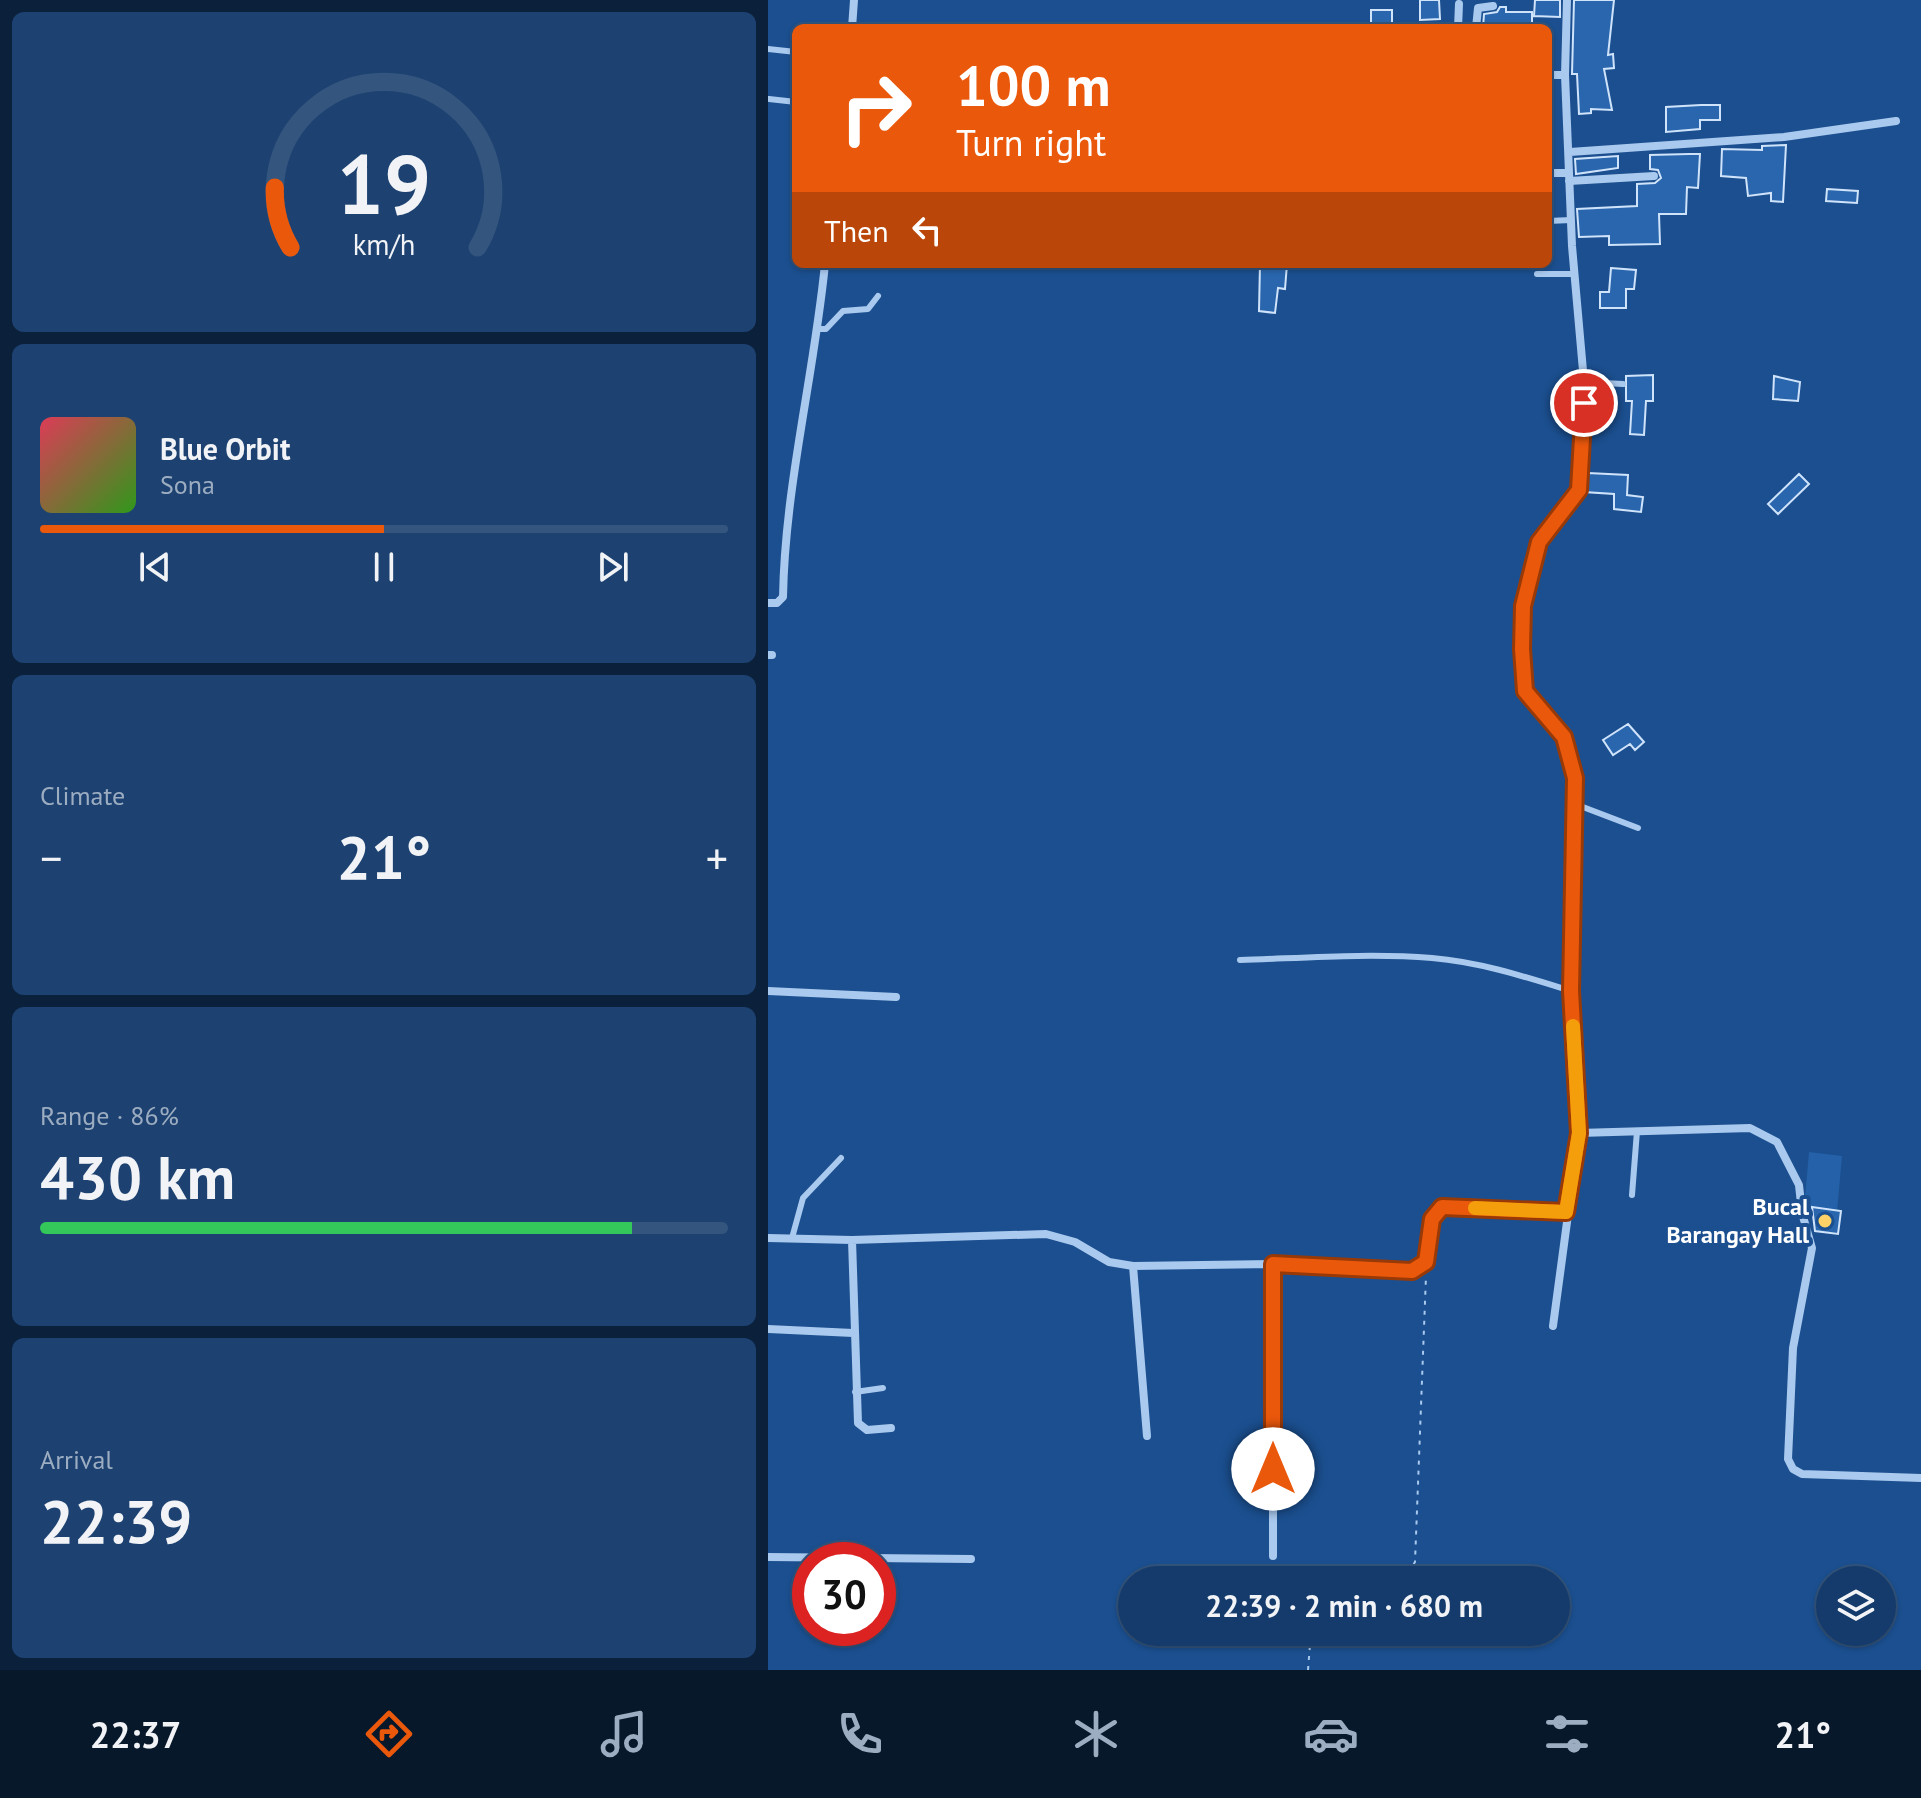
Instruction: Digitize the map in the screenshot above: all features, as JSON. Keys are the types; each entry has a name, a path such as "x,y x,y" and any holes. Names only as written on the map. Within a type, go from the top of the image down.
{"street":[{"path":"852,24 854,0"},
{"path":"1553,1326 1579,1133 1571,991 1575,804 1571,752 1564,737 1525,691 1522,658 1523,606 1539,542 1579,490 1584,382 1569,177 1565,75 1567,0"},
{"path":"1458,24 1459,4"},
{"path":"1476,24 1478,8 1493,6"},
{"path":"1552,75 1565,75"},
{"path":"1570,152 1784,137 1896,121"},
{"path":"1552,174 1569,177 1654,176"},
{"path":"768,603 777,603 783,597 784,536 819,329 825,268"},
{"path":"768,991 896,997"},
{"path":"1579,1133 1750,1128 1777,1142 1799,1185 1802,1213 1812,1248 1793,1348 1788,1459 1793,1469 1802,1474 1921,1478"},
{"path":"768,1238 852,1240 1046,1234 1075,1242 1109,1262 1133,1266 1273,1264 1412,1271 1426,1262 1432,1219 1442,1207 1566,1212"},
{"path":"852,1240 855,1392 860,1426 867,1430 891,1428"},
{"path":"1273,1264 1273,1556"},
{"path":"1133,1266 1147,1436"},
{"path":"768,1329 853,1333"},
{"path":"768,1557 971,1559"}],"lane":[{"path":"768,49 792,52"},
{"path":"769,99 792,102"},
{"path":"1552,221 1571,220"},
{"path":"1537,274 1574,274"},
{"path":"819,329 826,329 843,311 868,309 876,303 878,296"},
{"path":"1584,382 1623,384"},
{"path":"1575,804 1638,828"},
{"path":"1240,960 1358,955 1433,958 1525,976 1571,991"},
{"path":"1632,1195 1637,1131"},
{"path":"792,1238 803,1198 841,1158"},
{"path":"855,1392 883,1388"}],"path":[{"path":"1412,1566 1426,1262"},
{"path":"1308,1670 1310,1646"}],"shaded area":[{"path":"1809,1152 1842,1156 1837,1212 1804,1209"}],"building":[{"path":"1420,0 1439,0 1440,19 1420,20"},
{"path":"1535,0 1560,0 1560,17 1534,16"},
{"path":"1574,0 1614,0 1608,55 1613,54 1614,68 1604,69 1612,110 1591,109 1591,113 1579,114 1577,74 1572,74"},
{"path":"1500,7 1506,7 1506,12 1532,12 1532,24 1483,24 1484,14 1497,12"},
{"path":"1371,10 1392,10 1392,24 1371,24"},
{"path":"1720,105 1720,120 1700,120 1700,129 1666,132 1666,107"},
{"path":"1786,145 1783,202 1771,201 1771,193 1748,196 1746,178 1721,176 1722,149 1762,150 1762,146"},
{"path":"1700,154 1698,188 1687,187 1686,214 1659,214 1660,244 1609,245 1609,236 1579,237 1577,209 1637,206 1637,184 1655,183 1661,178 1658,170 1650,169 1650,155"},
{"path":"1618,156 1618,168 1576,174 1575,159"},
{"path":"1827,189 1858,191 1857,203 1826,201"},
{"path":"1260,268 1287,268 1285,289 1278,288 1275,313 1259,311"},
{"path":"1611,268 1636,270 1634,289 1626,289 1626,308 1600,308 1600,292 1609,292"},
{"path":"1653,375 1653,401 1646,401 1644,435 1630,434 1632,401 1626,401 1626,376"},
{"path":"1774,376 1800,382 1798,401 1773,399"},
{"path":"1588,473 1628,475 1627,495 1643,497 1641,512 1614,509 1614,494 1584,492"},
{"path":"1799,474 1809,484 1778,514 1768,504"},
{"path":"1628,724 1644,742 1635,750 1630,744 1613,755 1603,740"},
{"name":"Bucal Barangay Hall","path":"1812,1207 1841,1211 1838,1234 1815,1231"}],"slow traffic":[{"path":"1475,1208 1566,1212 1579,1133 1573,1026"}],"place":[{"name":"Bucal Barangay Hall","path":"1825,1221"}],"route":[{"path":"1273,1469 1273,1264 1412,1271 1426,1262 1432,1219 1435,1211 1442,1207 1566,1212 1579,1133 1571,991 1575,778 1571,752 1564,737 1525,691 1522,649 1523,606 1539,542 1579,490 1584,403"}]}
